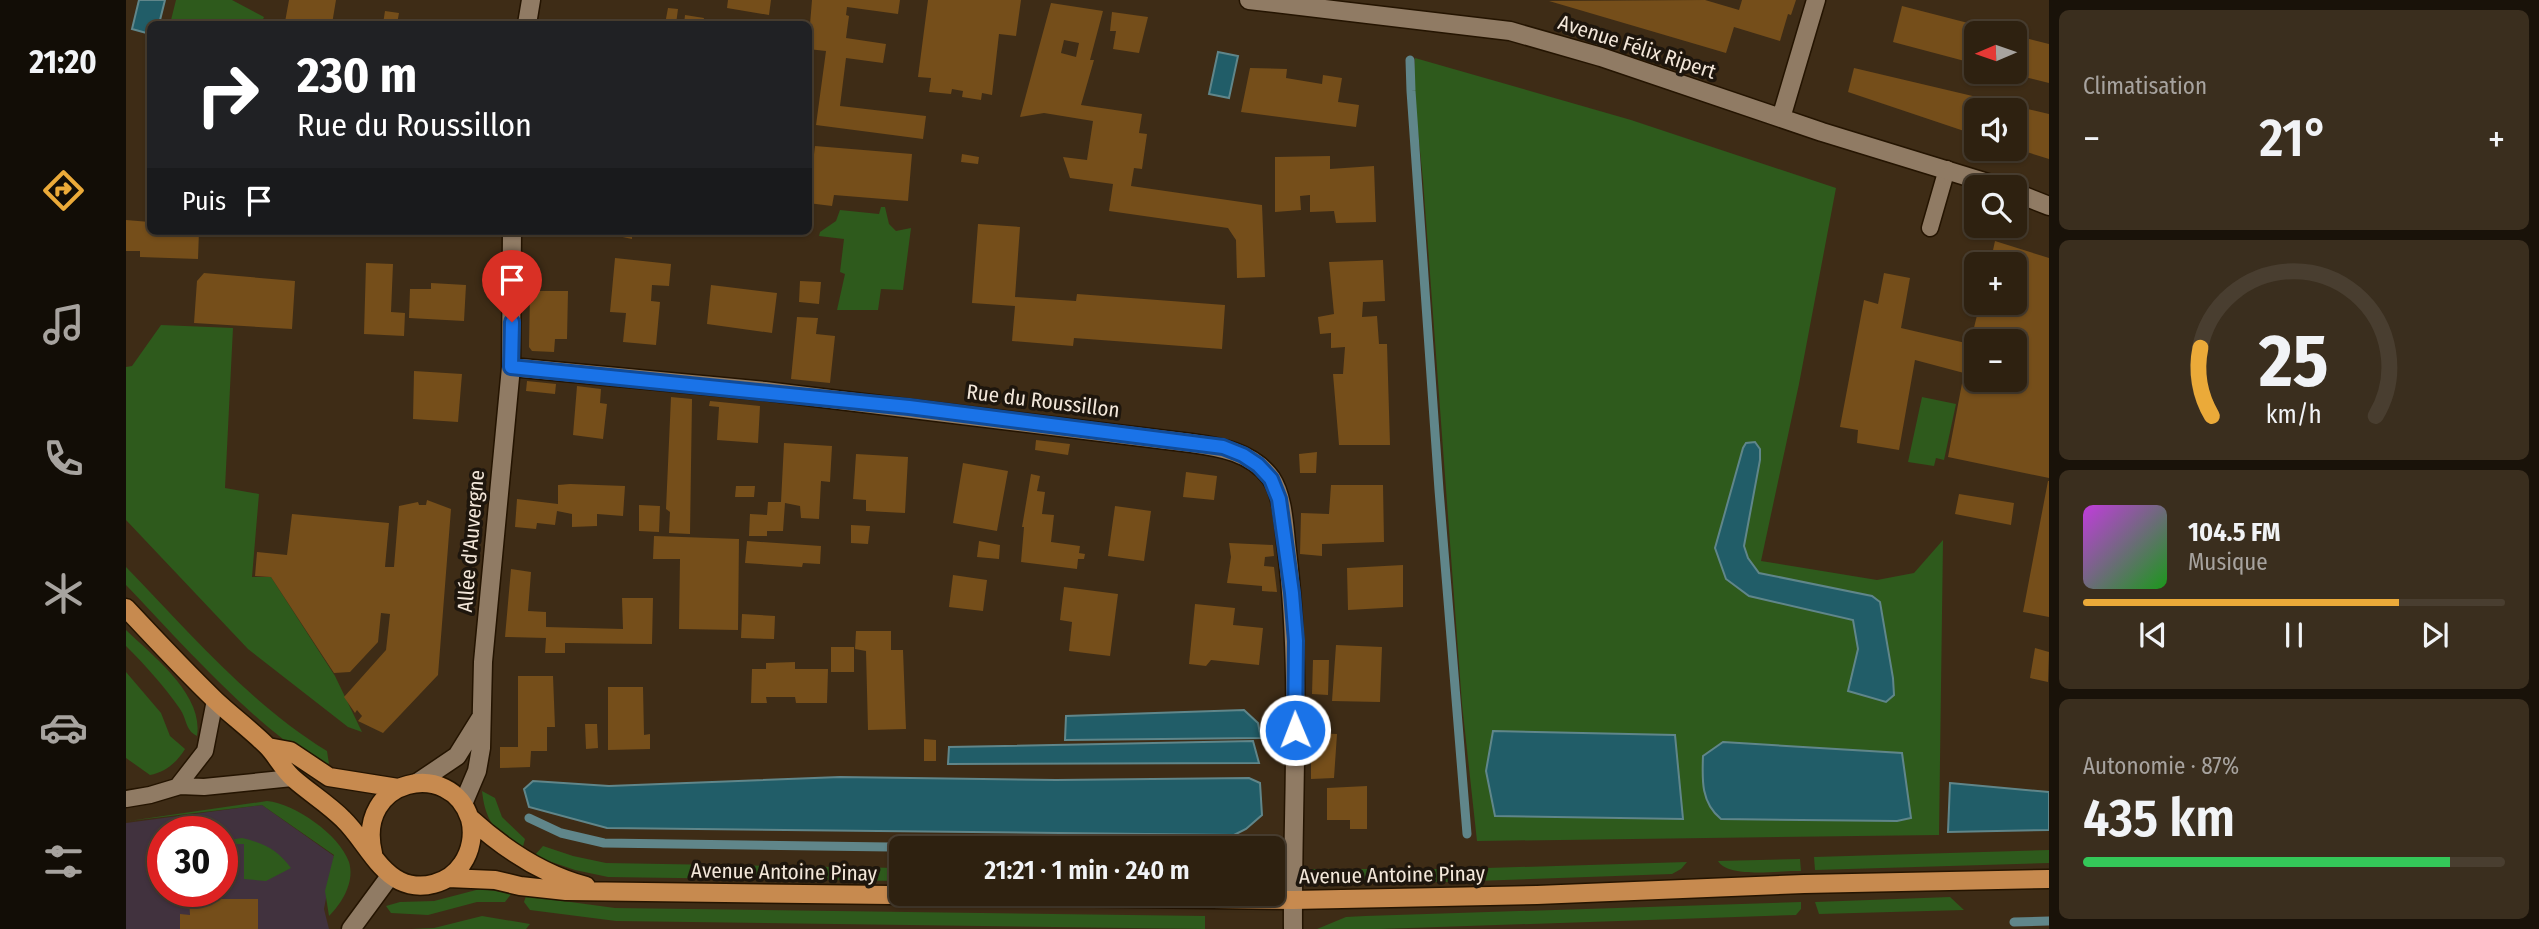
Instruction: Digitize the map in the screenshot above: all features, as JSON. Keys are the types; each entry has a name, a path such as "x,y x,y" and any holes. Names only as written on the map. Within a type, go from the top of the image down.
{"main road":[{"name":"Avenue Antoine Pinay","path":"126,608 215,700 268,747 292,778 342,818 390,876 419,886 448,878 495,880 545,889 610,892 1293,900 2049,879"},
{"name":"Avenue Antoine Pinay","path":"268,747 290,751 329,777 398,788 417,783 435,784 450,792 492,839 526,862 571,882 610,892"},
{"path":"373,853 369,838 370,823 380,803 398,788"},
{"path":"448,878 460,867 469,852 472,835 466,811"}],"street":[{"path":"528,21 531,0"},
{"path":"1781,118 1816,0"},
{"name":"Avenue Félix Ripert","path":"1258,1 1400,8 1510,31 1601,57 1781,118 1965,175"},
{"path":"2027,197 2045,203"},
{"path":"511,367 512,235"},
{"name":"Allée d'Auvergne","path":"466,811 481,748 483,662 511,367"},
{"name":"Rue du Roussillon","path":"511,367 909,407 1202,444 1223,447 1258,465 1271,479 1279,499 1296,643 1293,929"},
{"name":"Allée d'Auvergne","path":"417,783 457,756 480,719"},
{"path":"351,929 390,876"}],"lane":[{"path":"1930,228 1947,169"},
{"path":"177,787 205,751 215,700"},
{"path":"126,799 177,787 204,787 292,778"}],"shaded area":[{"path":"262,805 334,856 324,909 329,929 126,929 126,823 147,820 147,907 238,907 238,816 179,816"}],"green space":[{"path":"176,0 232,0 264,17 262,21 171,21"},
{"path":"1415,58 1631,120 1836,188 1799,384 1761,561 1877,580 1914,573 1943,540 1939,835 1477,841 1462,704 1423,180 1413,83"},
{"path":"881,207 885,207 889,224 896,231 911,228 903,290 881,289 878,310 837,310 845,274 840,272 844,239 819,236 820,232 836,221 840,210 879,214"},
{"path":"161,325 233,328 225,488 259,494 252,577 271,577 335,676 362,732 348,727 248,649 126,520 126,367 132,366"},
{"path":"1922,397 1956,404 1944,460 1936,458 1934,466 1908,462"},
{"path":"126,567 246,689 327,751 329,764 308,756 283,739 194,657 126,585"},
{"path":"126,630 162,664 185,691 197,721 197,736 190,731 168,692 126,646"},
{"path":"126,672 161,713 170,736 185,749 170,766 156,774 150,775 126,758"},
{"path":"482,791 495,798 502,817 525,839 522,850 494,826 486,812"},
{"path":"267,801 278,803 303,814 336,841 349,862 349,884 343,898 329,916 325,891 334,855 262,805 164,816"},
{"path":"238,839 270,848 291,868 266,881 244,879 244,844 238,844"},
{"path":"543,846 606,863 889,868 889,881 608,877 575,870 534,856"},
{"path":"2049,850 2049,863 1815,870 1814,857"},
{"path":"1800,859 1801,871 1765,872 1732,870 1718,861"},
{"path":"1687,862 1672,874 1445,882 1330,882 1311,869 1454,869"},
{"path":"480,889 512,893 505,902 477,902 428,915 391,913 386,906 400,902 434,901"},
{"path":"526,896 615,908 1205,916 1205,929 616,921 530,910 524,902"},
{"path":"1950,897 1964,910 1819,914 1815,902"},
{"path":"1801,902 1801,909 1796,915 1317,929 1346,917"},
{"path":"482,916 530,924 526,929 411,929 434,928"}],"water":[{"path":"139,0 165,0 160,21 147,21 147,33 132,29"},
{"path":"1218,52 1238,56 1229,98 1209,94"},
{"path":"1755,442 1760,449 1760,460 1744,546 1748,558 1759,573 1872,596 1880,602 1893,678 1894,695 1886,702 1848,691 1858,649 1853,620 1749,596 1726,579 1715,548 1743,448 1746,443"},
{"path":"1244,710 1258,723 1261,738 1065,740 1066,716"},
{"path":"1493,731 1675,735 1683,819 1495,816 1486,771"},
{"path":"1253,741 1259,763 948,764 949,747"},
{"path":"1723,742 1902,753 1911,818 1897,821 1721,819 1714,813 1706,798 1703,756"},
{"path":"840,777 1056,780 1249,778 1260,783 1262,815 1234,835 607,828 529,807 524,789 533,781 609,786"},
{"path":"1950,783 2049,792 2049,830 1948,832"}],"building":[{"path":"289,0 336,0 332,21 285,21"},
{"path":"728,0 771,0 769,15 727,8"},
{"path":"812,0 900,0 898,14 847,7 846,15 849,16 846,38 886,44 883,63 846,58 840,106 926,116 923,139 816,125 826,51 812,49"},
{"path":"928,0 1021,0 1016,36 999,34 992,95 982,93 981,100 962,97 963,91 952,89 951,94 929,92 931,78 918,77"},
{"path":"1705,0 1739,10 1742,0 1796,0 1791,15 1788,14 1780,41 1734,27 1726,53 1549,1"},
{"path":"1051,3 1103,11 1090,60 1094,60 1081,105 1142,114 1139,133 1147,134 1142,169 1134,168 1131,186 1262,205 1265,277 1237,278 1236,240 1228,228 1109,211 1113,184 1070,178 1063,157 1087,160 1093,121 1044,113 1020,117","holes":["1064,40 1079,43 1076,57 1061,53"]},
{"path":"1902,6 1964,22 1964,61 1893,42"},
{"path":"668,8 678,9 676,21 666,21"},
{"path":"385,11 399,13 398,21 383,21"},
{"path":"1112,12 1148,17 1139,53 1113,49 1116,31 1110,31"},
{"path":"685,15 704,18 704,21 684,21"},
{"path":"2027,38 2049,44 2049,83 2027,78"},
{"path":"1250,68 1287,69 1286,78 1322,84 1323,75 1342,78 1338,102 1359,105 1356,127 1241,112"},
{"path":"1854,68 1981,98 1964,98 1964,131 1848,92"},
{"path":"2027,109 2049,114 2049,159 2027,152"},
{"path":"815,146 912,154 908,201 834,195 832,206 812,204"},
{"path":"962,154 979,157 978,164 961,162"},
{"path":"1330,156 1330,169 1374,166 1376,222 1336,223 1334,211 1310,212 1310,195 1300,196 1301,210 1275,212 1275,157"},
{"path":"126,220 147,222 147,235 199,235 198,259 140,257 140,251 126,251"},
{"path":"978,224 1020,227 1015,297 1076,301 1077,294 1225,305 1222,349 1074,338 1073,346 1012,341 1015,306 972,303"},
{"path":"613,235 632,235 632,239"},
{"path":"1995,241 2049,258 2049,478 1948,457 1964,373 1964,392 2027,392 2027,329 1974,329 1977,315 2027,315 2027,252 1993,252"},
{"path":"615,258 671,264 669,286 652,285 651,301 660,302 656,345 623,342 626,313 610,312"},
{"path":"1383,260 1385,301 1363,302 1362,317 1377,316 1379,344 1387,344 1390,445 1339,445 1333,374 1343,374 1345,347 1331,348 1331,333 1320,334 1318,317 1334,314 1329,262"},
{"path":"366,263 393,264 391,312 405,313 404,336 364,334"},
{"path":"204,273 295,281 292,329 194,323 197,281"},
{"path":"1884,273 1910,278 1901,328 1964,343 1964,373 1915,360 1899,450 1857,443 1858,430 1840,427 1864,300 1878,304"},
{"path":"800,281 821,282 819,304 799,302"},
{"path":"431,283 466,285 464,321 409,318 410,289 431,289"},
{"path":"711,285 777,293 772,333 707,324"},
{"path":"530,291 568,291 567,339 555,339 554,352 532,351 529,347"},
{"path":"797,317 818,318 816,334 835,336 830,383 791,379"},
{"path":"414,371 462,374 458,422 413,419"},
{"path":"527,381 556,384 555,394 526,391"},
{"path":"577,386 601,389 600,403 607,404 603,439 573,435"},
{"path":"671,397 692,399 690,534 669,533 670,512 666,509"},
{"path":"710,401 760,406 758,443 717,440 719,407 709,406"},
{"path":"1036,440 1070,444 1068,455 1035,450"},
{"path":"784,443 832,446 830,482 821,481 819,519 801,518 800,506 785,503 783,531 767,531 767,536 749,536 750,514 767,515 768,502 781,502"},
{"path":"1317,452 1316,473 1300,473 1299,454"},
{"path":"856,454 908,457 905,513 866,511 866,500 853,499"},
{"path":"963,463 1008,471 997,531 953,523"},
{"path":"1186,472 1217,476 1214,500 1183,497"},
{"path":"1031,474 1040,476 1037,491 1045,492 1042,514 1054,515 1051,542 1080,546 1079,553 1085,554 1084,559 1078,559 1077,569 1021,562 1022,527"},
{"path":"2049,481 2049,617 2023,612"},
{"path":"558,485 625,486 623,516 597,514 597,526 572,527 572,514 557,511 555,525 537,523 536,529 515,527 517,499 558,504"},
{"path":"1331,485 1383,485 1384,542 1322,544 1322,556 1300,554 1301,513 1329,514"},
{"path":"736,486 755,486 754,497 735,497"},
{"path":"1959,494 2014,503 2011,525 1955,514"},
{"path":"427,500 451,509 438,675 383,733 358,721 362,716 357,710 355,713 344,697 386,650 390,614 381,613 378,642 350,672 334,673 271,577 255,576 257,552 287,555 292,514 389,523 385,567 394,567 399,506 418,502 419,505 426,505"},
{"path":"639,505 660,506 659,532 639,531"},
{"path":"1115,506 1151,511 1144,561 1108,556"},
{"path":"851,525 870,526 868,544 851,543"},
{"path":"654,536 739,539 738,630 679,629 680,559 653,559"},
{"path":"747,541 821,546 820,564 803,563 802,567 745,563"},
{"path":"979,541 1000,545 999,559 977,557"},
{"path":"1229,543 1273,545 1274,556 1265,557 1264,566 1274,567 1277,592 1262,591 1262,586 1227,583 1231,557"},
{"path":"1403,565 1403,607 1348,610 1347,568"},
{"path":"511,569 531,572 528,611 546,612 546,627 623,629 622,598 653,598 652,644 565,643 565,653 545,653 546,638 505,637"},
{"path":"953,575 987,580 983,611 949,607"},
{"path":"1064,587 1118,594 1110,656 1069,651 1072,622 1060,620"},
{"path":"1195,604 1235,608 1233,625 1263,628 1259,665 1211,660 1206,666 1189,664"},
{"path":"742,614 775,616 774,639 741,638"},
{"path":"856,631 891,631 891,650 903,650 906,729 868,730 866,651 855,649"},
{"path":"1336,645 1382,647 1380,702 1332,701"},
{"path":"831,647 854,647 854,672 831,672"},
{"path":"2035,648 2049,652 2048,682 2030,678"},
{"path":"1313,660 1329,660 1328,695 1312,694"},
{"path":"795,662 795,669 828,669 827,703 796,703 795,697 766,697 767,703 751,703 752,669 766,669 766,663"},
{"path":"518,676 553,676 555,727 547,727 547,751 531,751 530,767 500,768 500,747 518,747"},
{"path":"608,687 643,687 644,735 650,734 650,749 608,750"},
{"path":"585,724 597,724 598,748 586,749"},
{"path":"1311,733 1337,734 1334,778 1311,779"},
{"path":"924,739 936,740 936,761 924,761"},
{"path":"1367,786 1367,829 1350,829 1350,820 1327,820 1327,788"},
{"path":"238,899 258,899 258,929 180,929 180,914 190,915 190,907 238,907"}],"waterway":[{"path":"1410,60 1439,490 1467,834"},
{"path":"529,818 561,833 604,843 889,847"},
{"path":"2014,922 2049,921"}],"route":[{"path":"512,322 511,367 909,407 1223,447 1243,455 1258,465 1271,479 1279,499 1286,539 1296,641 1295,730"}]}
